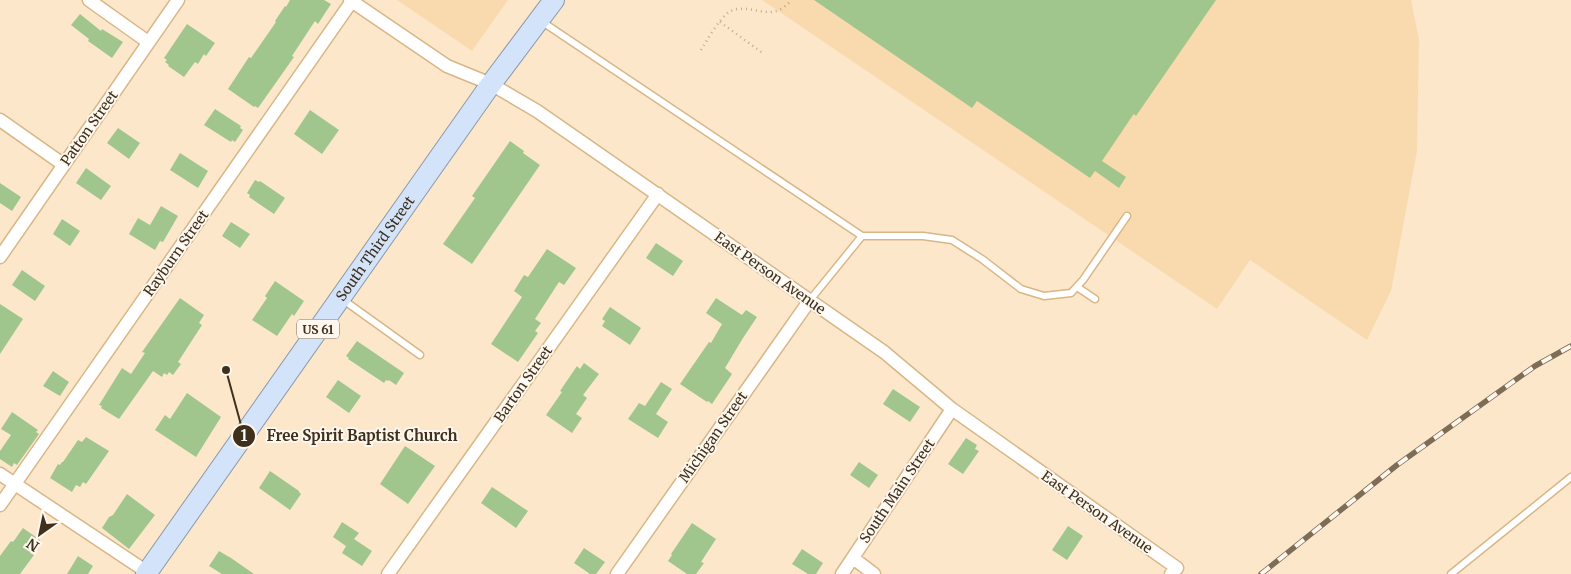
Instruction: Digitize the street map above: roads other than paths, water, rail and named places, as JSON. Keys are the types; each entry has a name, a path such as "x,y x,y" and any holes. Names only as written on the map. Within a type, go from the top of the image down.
{"main road":[{"name":"South Third Street","path":"147,573 491,84 554,0"}],"street":[{"path":"89,0 148,42"},
{"name":"Patton Street","path":"0,257 178,0"},
{"name":"East Person Avenue","path":"351,0 447,66 491,84 537,111 658,194 884,352 952,409 1174,571"},
{"name":"Rayburn Street","path":"0,505 351,0"},
{"path":"0,120 64,165"},
{"name":"Barton Street","path":"388,574 658,194"},
{"name":"Michigan Street","path":"616,574 810,300"},
{"name":"South Main Street","path":"842,574 952,409"},
{"path":"0,474 147,573"},
{"path":"853,558 874,574"}],"lane":[{"path":"540,20 862,236 923,236 952,240 982,259 1021,289 1044,296 1071,293 1088,274 1127,216"},
{"path":"810,300 862,236"},
{"path":"1077,286 1095,300"},
{"path":"340,298 420,355"},
{"path":"1451,574 1571,477"}],"railway":[{"path":"1261,574 1397,465 1535,366 1571,346"}],"place":[{"name":"Free Spirit Baptist Church","path":"226,370"}]}
